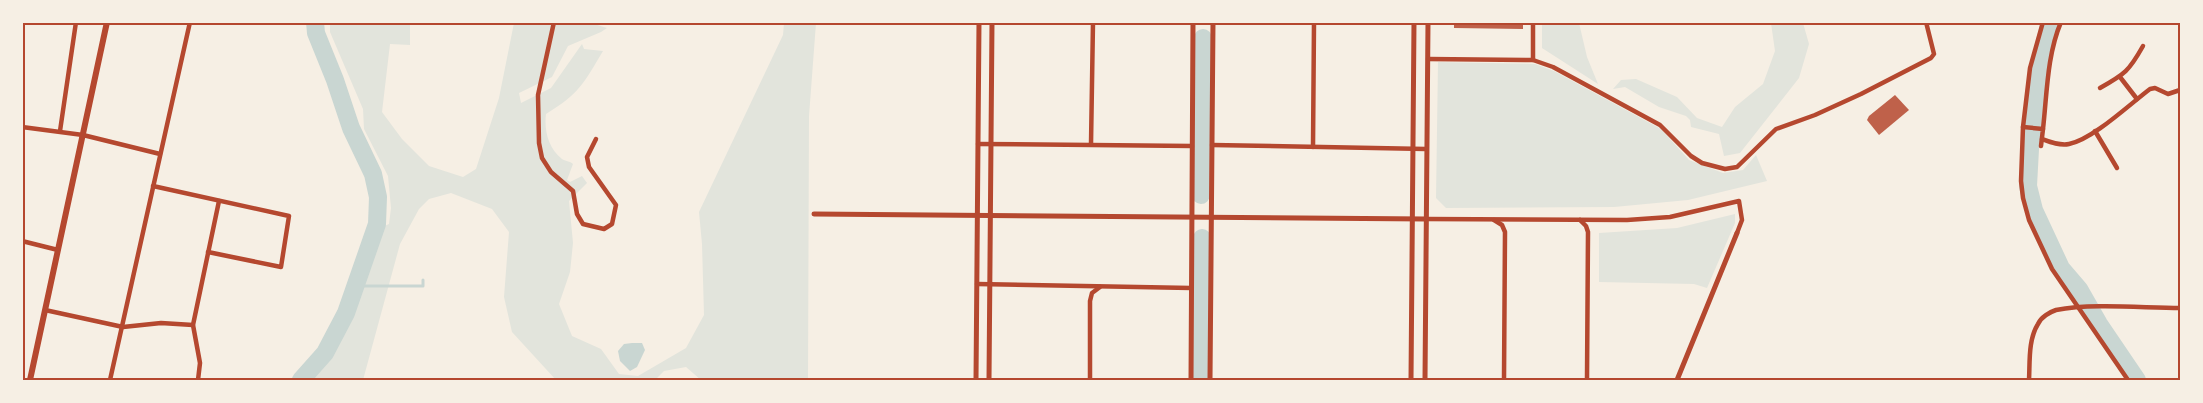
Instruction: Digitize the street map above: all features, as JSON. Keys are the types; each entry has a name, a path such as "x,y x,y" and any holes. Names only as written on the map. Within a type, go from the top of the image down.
{"main road":[{"path":"30,380 107,22"}],"street":[{"path":"60,131 76,22"},
{"path":"110,380 190,22"},
{"path":"554,22 538,96 540,150 551,172 573,191 577,214 583,224 604,229 612,224 616,205 589,167 587,157 596,139"},
{"path":"976,380 979,22"},
{"path":"989,380 992,22"},
{"path":"1091,144 1093,22"},
{"path":"1190,380 1193,22"},
{"path":"1210,380 1213,22"},
{"path":"1313,147 1314,22"},
{"path":"1411,380 1414,22"},
{"path":"1425,380 1428,22"},
{"path":"1533,22 1533,60"},
{"path":"1428,59 1533,60 1552,67 1660,125 1691,156 1702,163 1725,169 1737,167 1776,128 1815,115 1931,58 1934,54 1926,22"},
{"path":"2043,22 2030,68 2021,181 2022,198 2029,220 2052,269 2082,308 2128,380"},
{"path":"2042,146 2041,129 2050,65 2056,34 2061,22"},
{"path":"2100,88 2120,77 2131,68 2143,46"},
{"path":"2120,77 2137,99"},
{"path":"2042,139 2063,145 2070,144 2095,132 2150,89 2155,88 2168,94 2180,90"},
{"path":"22,127 83,135 160,154"},
{"path":"2025,127 2041,129"},
{"path":"2095,132 2117,168"},
{"path":"978,144 1192,146"},
{"path":"1212,145 1426,149"},
{"path":"153,186 289,216 281,267 208,252"},
{"path":"198,380 200,363 193,325 219,201"},
{"path":"814,214 1627,220 1670,217 1739,201 1742,220 1677,380"},
{"path":"1494,220 1502,225 1505,232 1504,380"},
{"path":"1580,220 1586,226 1588,232 1587,380"},
{"path":"22,242 58,250"},
{"path":"977,284 1191,288"},
{"path":"1090,380 1090,301 1092,293 1100,287"},
{"path":"2029,380 2031,343 2038,323 2046,315 2055,311 2082,308 2180,308"},
{"path":"45,310 123,327 161,323 193,325"}],"shaded area":[{"path":"330,23 410,23 410,45 390,44 382,112 402,139 429,166 463,177 476,169 499,98 514,23 591,23 607,28 568,46 552,77 519,93 521,103 551,88 582,44 584,49 603,51 591,72 574,94 546,114 546,132 553,150 562,159 573,164 567,180 570,182 582,176 587,183 569,201 573,243 570,272 559,304 572,336 601,349 619,374 638,376 686,348 704,315 699,212 783,35 784,23 816,23 809,116 808,380 701,380 686,367 664,371 655,380 556,380 512,332 504,297 509,232 492,209 451,193 429,199 419,209 400,244 363,380 310,380 354,313 382,227 389,224 391,208 388,176 364,129 363,109 330,32"},
{"path":"1542,23 1579,23 1587,57 1598,84 1542,48"},
{"path":"1771,23 1803,23 1809,44 1799,78 1740,153 1724,156 1719,134 1691,127 1690,120 1686,116 1659,107 1625,87 1613,89 1621,80 1636,79 1677,97 1697,118 1722,127 1735,107 1763,84 1775,51"},
{"path":"1438,62 1535,64 1554,71 1661,129 1689,160 1723,173 1743,170 1756,155 1767,181 1688,200 1614,207 1446,208 1436,198"},
{"path":"1735,214 1735,223 1707,288 1694,284 1599,282 1599,233 1677,228"},
{"path":"642,343 645,350 637,367 630,371 620,361 618,351 624,344"}],"building":[{"path":"1454,22 1523,22 1523,29 1454,28"},
{"path":"1895,95 1909,110 1879,135 1867,120 1869,116"}],"waterway":[{"path":"301,380 325,353 346,313 377,224 378,197 373,174 351,128 335,80 316,33 315,22"},
{"path":"2050,22 2041,57 2030,149 2028,186 2034,210 2061,268 2079,289 2099,324 2137,380"},
{"path":"1201,195 1203,38"},
{"path":"1199,380 1202,238"},
{"path":"355,286 423,286 423,280"}]}
